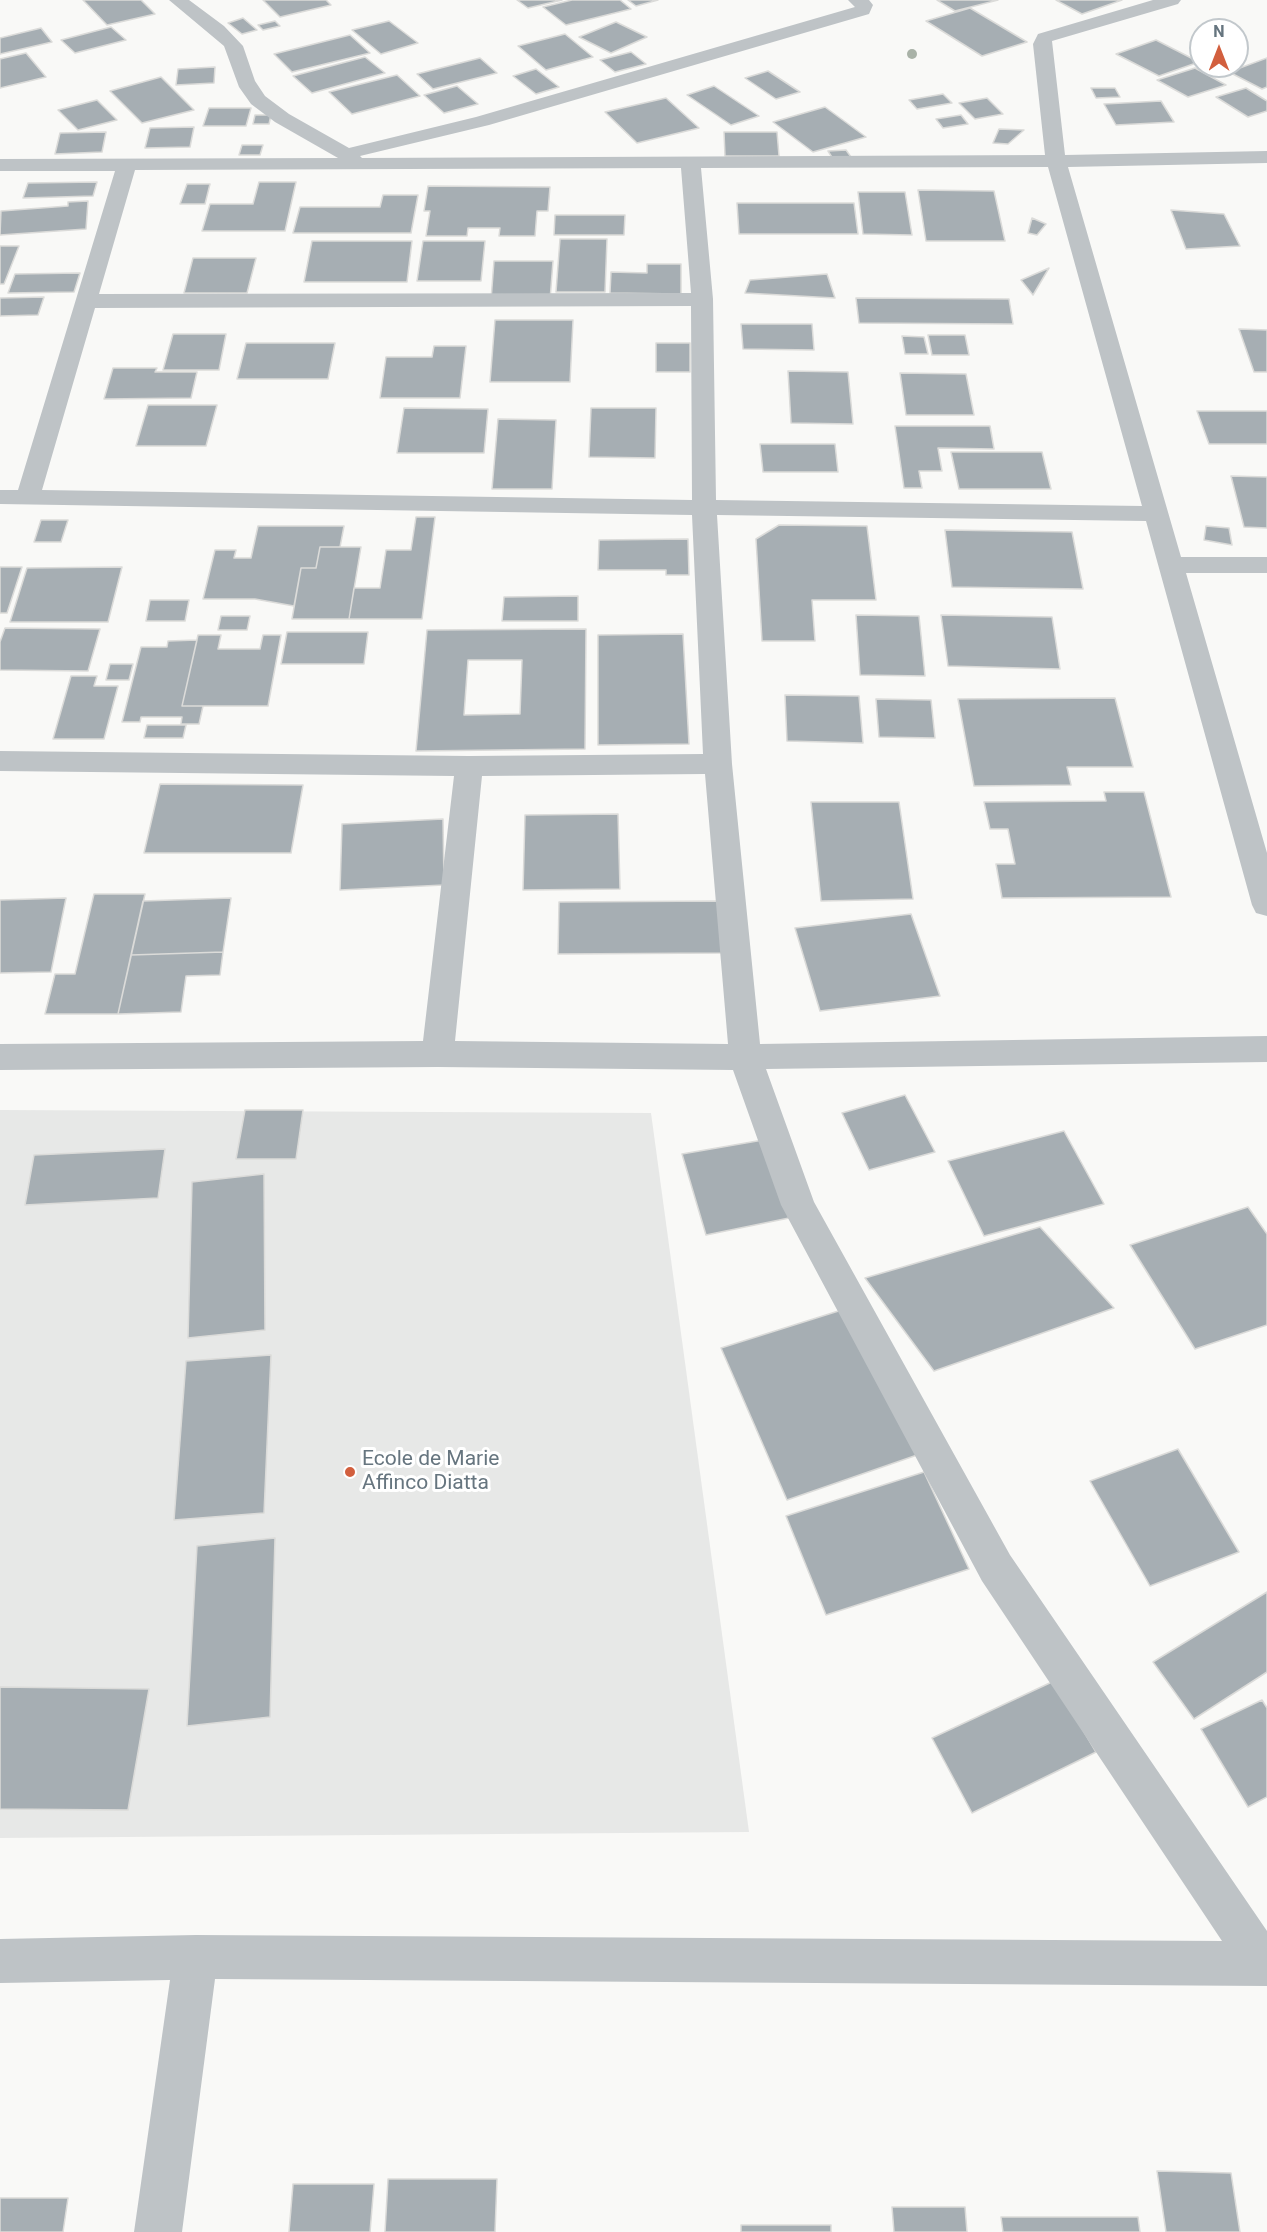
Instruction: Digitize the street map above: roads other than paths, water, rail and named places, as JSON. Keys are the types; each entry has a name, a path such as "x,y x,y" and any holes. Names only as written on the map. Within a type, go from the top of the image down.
{"street":[{"path":"178,0 234,44 247,87 257,100 285,121 352,159 860,5"},
{"path":"1166,0 1054,34 1044,38 1041,44 1056,161 1267,905"},
{"path":"0,165 352,159 691,163 1056,161 1267,157"},
{"path":"691,163 702,299 704,507 718,764 745,1057 798,1205 996,1568 1265,1964"},
{"path":"28,497 128,164"},
{"path":"86,301 702,299"},
{"path":"0,497 1157,514"},
{"path":"1172,566 1267,565"},
{"path":"0,761 469,766 718,764"},
{"path":"438,1054 469,766"},
{"path":"0,1057 438,1054 745,1057 1267,1049"},
{"path":"0,1961 196,1958 1265,1964"},
{"path":"158,2232 196,1958"}],"place":[{"name":"Ecole de Marie Affinco Diatta","path":"350,1472"}]}
